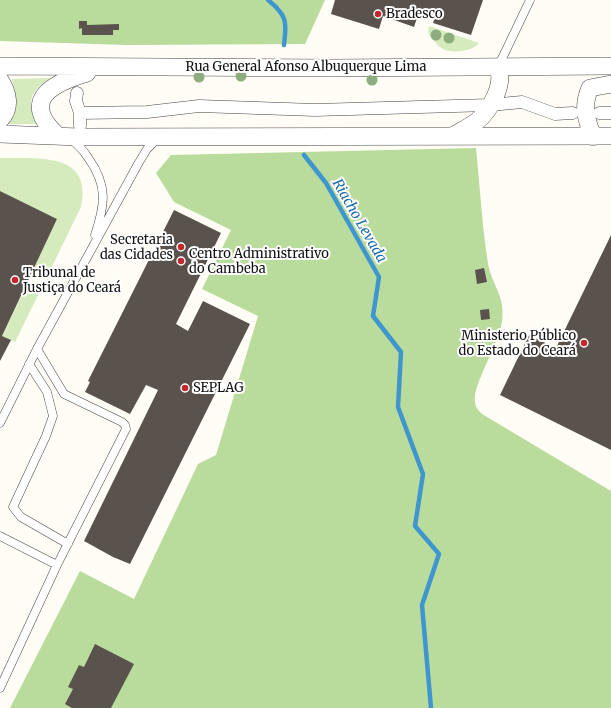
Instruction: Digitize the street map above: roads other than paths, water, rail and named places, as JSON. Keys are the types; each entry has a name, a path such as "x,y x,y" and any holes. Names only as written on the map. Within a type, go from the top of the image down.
{"street":[{"name":"Rua General Afonso Albuquerque Lima","path":"0,66 611,66"},
{"path":"59,135 46,125 41,113 41,103 44,94 49,88 66,79 106,67"},
{"path":"454,135 476,121 490,105 499,82 498,67"},
{"path":"0,80 8,98 6,109 0,120"},
{"path":"593,137 585,113 584,105 587,93 590,88 611,84"},
{"path":"77,93 76,101 80,113 80,126"},
{"path":"80,113 147,112 198,106 315,110 490,105 522,102 555,114 574,114"},
{"path":"599,113 611,113"},
{"path":"0,134 160,136 611,136"}],"lane":[{"path":"498,67 530,0"},
{"path":"59,135 75,142 85,153 100,177 103,188 101,215 89,253"},
{"path":"0,424 36,349 140,160 147,149 160,136"},
{"path":"0,688 57,565 126,429 122,422 64,394 36,349"},
{"path":"29,364 47,392 53,416 46,436 12,507 21,517 68,544"},
{"path":"0,536 57,565"}],"waterway":[{"name":"Riacho Levada","path":"268,0 279,10 284,20 284,45"},
{"name":"Riacho Levada","path":"304,155 326,183 379,277 373,316 401,352 398,407 423,474 415,526 439,554 422,605 431,708"}],"place":[{"name":"Bradesco","path":"378,14"},
{"name":"Secretaria das Cidades","path":"181,247"},
{"name":"Centro Administrativo do Cambeba","path":"181,261"},
{"name":"Tribunal de Justiça do Ceará","path":"15,280"},
{"name":"Ministerio Público do Estado do Ceará","path":"584,343"},
{"name":"SEPLAG","path":"185,388"}]}
